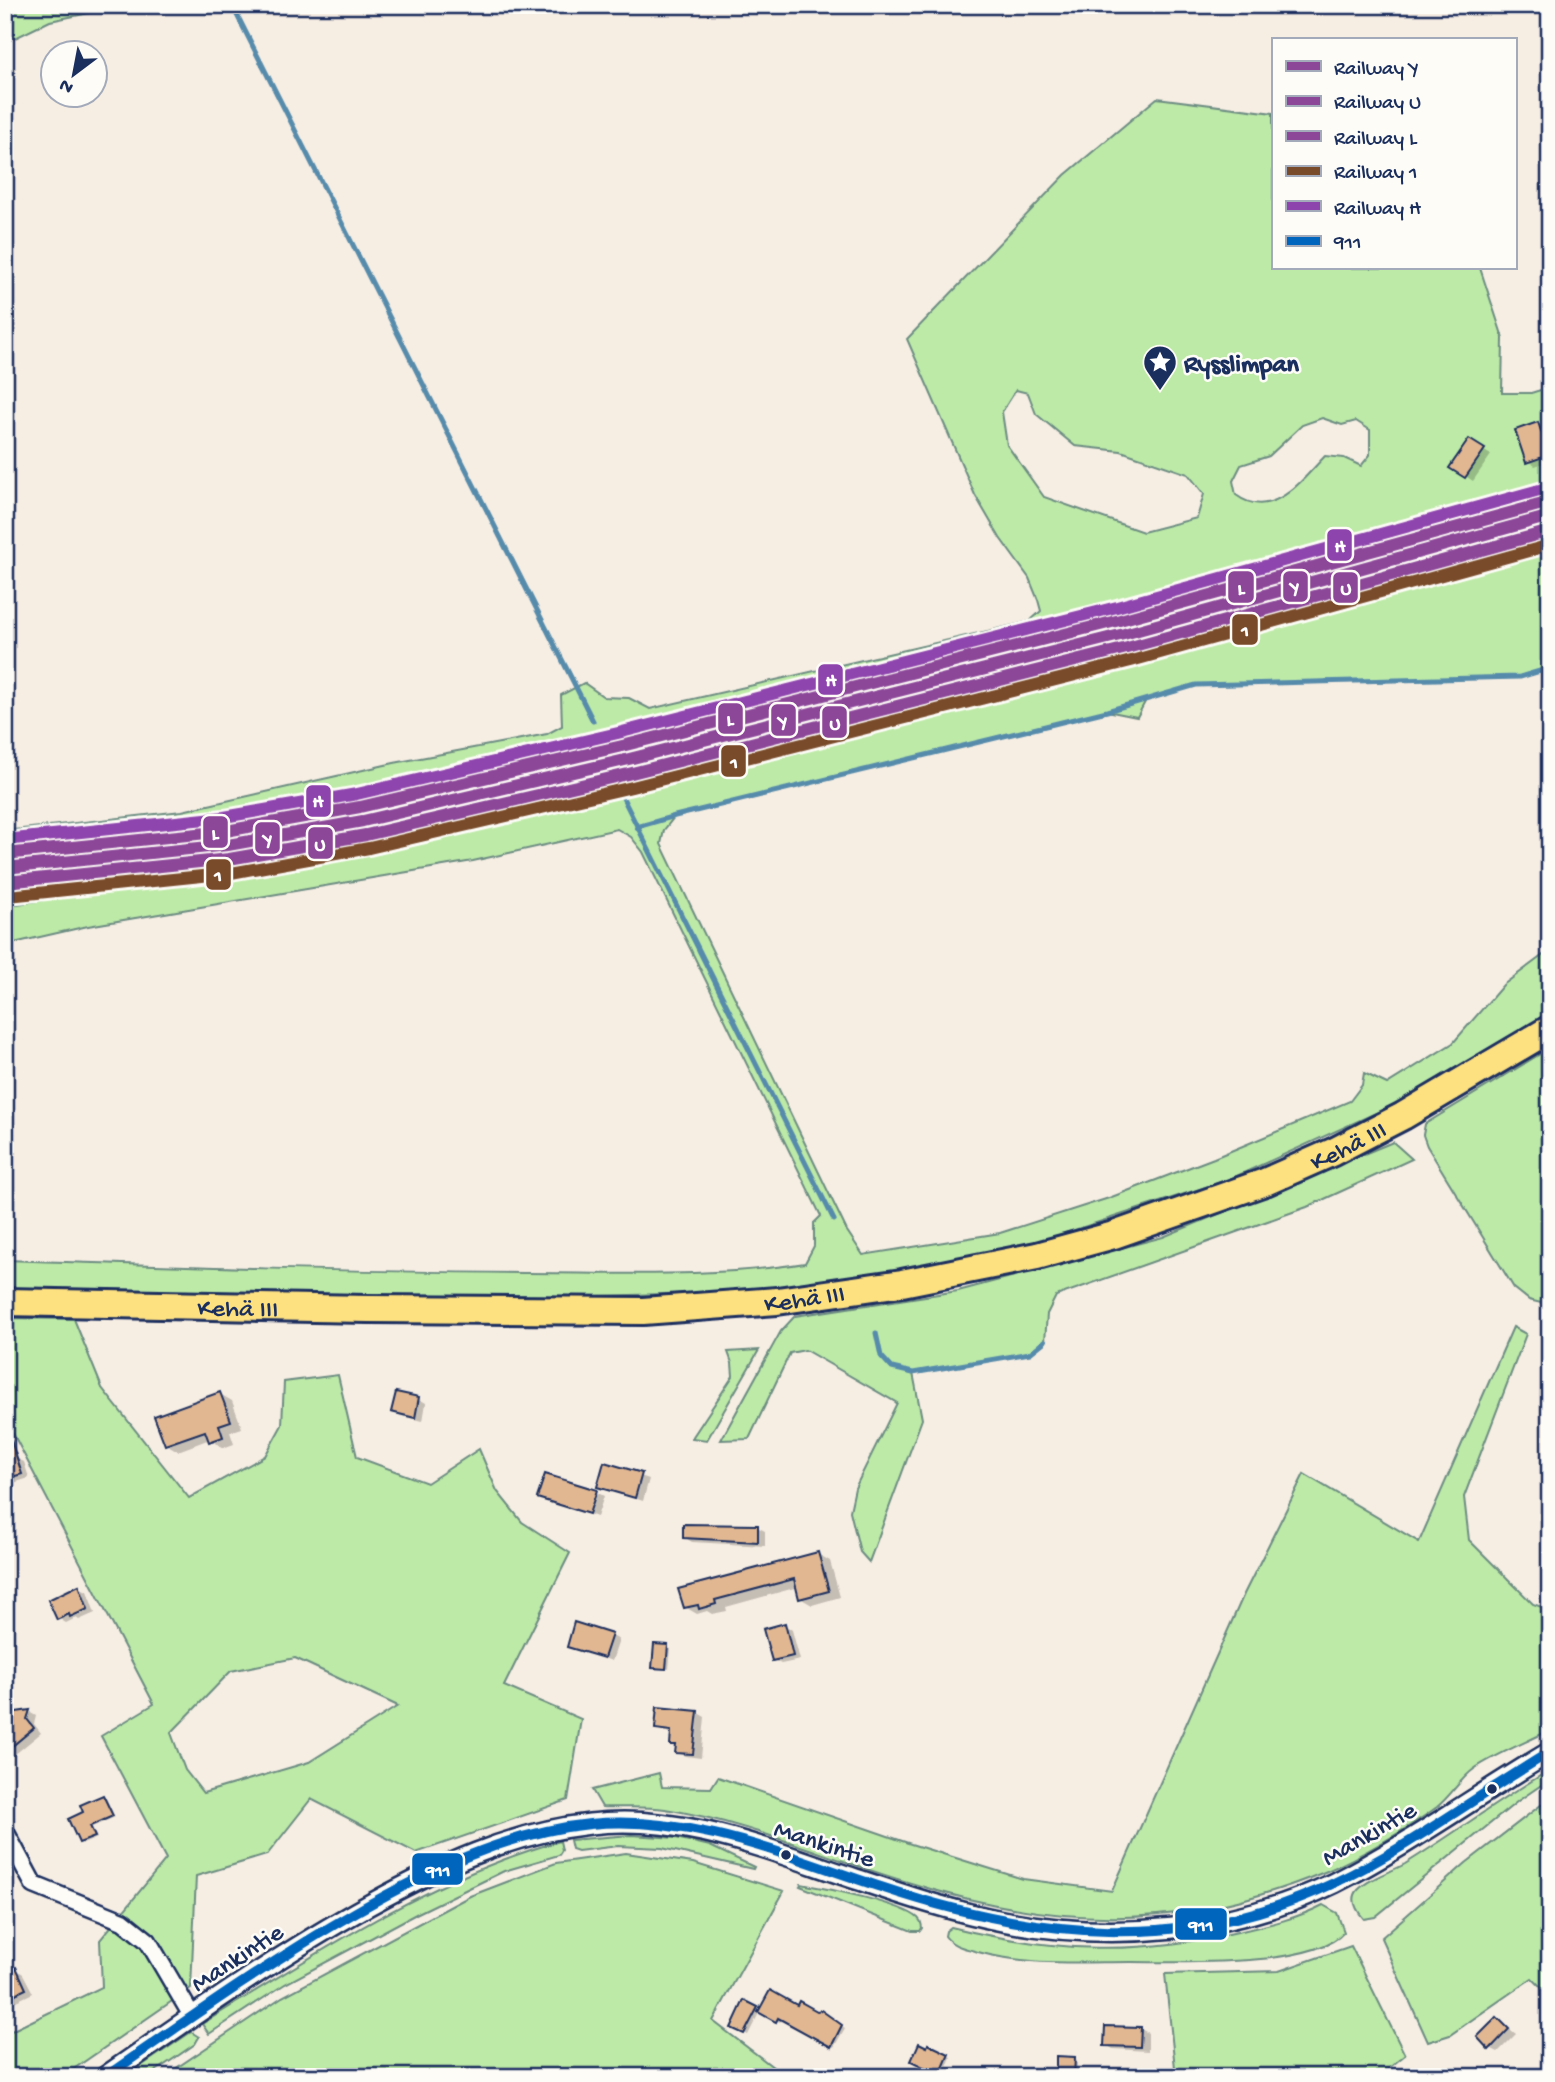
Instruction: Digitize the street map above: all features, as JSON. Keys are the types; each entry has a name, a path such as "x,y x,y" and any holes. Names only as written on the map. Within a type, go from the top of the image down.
{"highway":[{"name":"Kehä III","path":"5,1302 643,1311 777,1301 902,1283 1037,1256 1101,1238 1265,1182 1333,1152 1403,1116 1550,1029"}],"street":[{"name":"Mankintie","path":"105,2077 315,1935 465,1856 506,1841 546,1831 622,1821 662,1823 736,1840 935,1905 1001,1921 1076,1931 1158,1929 1229,1918 1311,1893 1392,1851 1550,1752"},
{"path":"5,1831 34,1885 123,1922 148,1941 192,2016"}],"green space":[{"path":"5,5 128,5 50,21 5,43"},
{"path":"1157,98 1272,113 1272,270 1481,270 1503,338 1502,393 1531,393 1550,387 1550,510 735,727 534,775 282,830 128,851 5,860 5,831 182,811 394,763 547,734 562,726 561,695 584,683 604,697 629,698 650,709 1030,621 1041,611 1029,578 1000,538 975,495 907,339 1065,175","holes":["1016,390 1028,393 1036,414 1075,446 1121,451 1188,474 1204,494 1197,518 1143,532 1044,497 1007,445 1002,412","1322,418 1342,425 1356,421 1370,430 1370,455 1361,466 1344,458 1325,456 1296,486 1274,501 1262,504 1249,502 1236,495 1233,481 1241,465 1269,456 1302,425"]},
{"path":"1550,547 1550,668 1520,677 1196,685 1146,700 1137,717 1107,711 675,816 664,830 661,844 847,1231 863,1255 1000,1233 1109,1198 1350,1101 1362,1085 1364,1073 1387,1084 1453,1043 1503,985 1550,950 1550,1015 1400,1102 1230,1179 1041,1241 879,1276 727,1292 534,1298 5,1289 5,1260 460,1272 666,1274 771,1268 805,1263 814,1246 814,1223 821,1216 643,852 631,837 617,829 473,861 88,926 5,945 5,906 295,861 1020,689 1453,577"},
{"path":"1550,1048 1550,1301 1545,1304 1529,1300 1514,1288 1427,1146 1423,1135 1425,1124"},
{"path":"1393,1142 1412,1159 1307,1207 1056,1296 1047,1314 1045,1341 1030,1353 913,1373 922,1419 869,1562 860,1552 850,1511 855,1488 897,1403 805,1350 790,1353 749,1439 721,1440 781,1331 795,1316 958,1291 1163,1237"},
{"path":"5,1318 74,1319 102,1388 189,1498 265,1456 282,1425 284,1382 338,1375 357,1457 427,1483 479,1449 497,1491 522,1522 570,1553 504,1686 581,1719 568,1800 416,1853 311,1799 267,1855 196,1876 191,1988 62,2077 5,2077 5,2034 102,1987 100,1940 166,1859 101,1736 154,1704 5,1418","holes":["295,1658 398,1706 309,1762 203,1793 185,1770 171,1733 231,1671"]},
{"path":"1513,1327 1526,1334 1464,1497 1469,1540 1533,1604 1550,1610 1550,1730 1474,1769 1437,1807 1399,1833 1354,1858 1272,1891 1219,1905 1167,1914 1116,1917 1065,1915 959,1897 874,1872 756,1831 696,1815 657,1808 602,1807 592,1790 659,1773 662,1787 711,1788 718,1777 911,1844 1023,1879 1112,1891 1244,1594 1304,1474 1419,1542"},
{"path":"759,1350 707,1440 692,1438 733,1376 728,1352"},
{"path":"1550,1770 1550,1779 1518,1801 1375,1917 1364,1919 1361,1916 1355,1905 1355,1897 1363,1886 1405,1864"},
{"path":"1550,1798 1550,1996 1532,1978 1450,2035 1428,2042 1381,1938 1466,1863"},
{"path":"631,1835 676,1838 710,1846 754,1867 753,1869 662,1848 618,1846 578,1851 572,1849 570,1840"},
{"path":"560,1841 562,1850 559,1855 504,1871 416,1914 285,1984 209,2034 202,2024 330,1945 420,1896 513,1856"},
{"path":"626,1853 693,1863 784,1891 713,2021 786,2077 163,2077 282,1997 470,1896 556,1863"},
{"path":"801,1884 896,1907 918,1918 922,1928 920,1931 912,1931 800,1886"},
{"path":"1323,1905 1337,1913 1344,1932 1328,1944 1305,1952 1244,1961 1035,1961 978,1952 956,1945 945,1936 951,1927 1060,1946 1131,1947 1204,1939 1263,1926"},
{"path":"1351,1946 1405,2055 1378,2077 1176,2077 1165,1974 1279,1971"},
{"path":"191,2032 199,2037 195,2044 147,2077 125,2077"}],"building":[{"path":"1538,422 1549,455 1526,463 1515,430"},
{"path":"1469,439 1485,449 1465,478 1449,468"},
{"path":"220,1392 231,1421 219,1425 223,1437 209,1442 205,1431 165,1445 154,1416"},
{"path":"396,1392 419,1397 415,1418 391,1412"},
{"path":"5,1431 8,1431 22,1474 5,1479"},
{"path":"604,1462 642,1473 635,1498 597,1487"},
{"path":"545,1474 597,1490 589,1514 537,1498"},
{"path":"683,1524 758,1525 758,1542 683,1538"},
{"path":"818,1552 829,1591 799,1599 794,1579 715,1600 716,1604 699,1609 698,1605 684,1608 678,1589"},
{"path":"79,1585 88,1609 57,1620 48,1600"},
{"path":"574,1622 612,1634 604,1658 567,1647"},
{"path":"785,1623 793,1656 772,1661 763,1629"},
{"path":"654,1644 668,1645 666,1669 652,1668"},
{"path":"657,1707 698,1711 693,1754 675,1753 676,1745 670,1745 671,1731 655,1729"},
{"path":"30,1710 27,1719 34,1728 5,1752 5,1721 16,1712"},
{"path":"103,1795 113,1816 90,1826 95,1837 79,1843 68,1819 83,1812 80,1805"},
{"path":"16,1967 26,1989 5,1999 5,1972"},
{"path":"770,1990 797,2005 799,2001 817,2011 821,2010 842,2025 831,2047 778,2018 776,2022 758,2012"},
{"path":"744,2000 758,2007 744,2034 731,2028"},
{"path":"1497,2017 1509,2029 1489,2050 1477,2037"},
{"path":"1105,2026 1141,2027 1140,2047 1104,2046"},
{"path":"919,2043 927,2047 928,2044 949,2054 940,2075 911,2061"},
{"path":"1056,2056 1075,2057 1074,2077 1056,2077"}],"waterway":[{"path":"232,5 593,721"},
{"path":"637,827 1107,711 1196,685 1520,677 1550,668"},
{"path":"621,794 834,1220"},
{"path":"876,1333 881,1356 892,1368 913,1373 1030,1353 1045,1341"}],"rail line":[{"name":"H","path":"5,840 224,817 357,794 618,733 1117,607 1543,489"},
{"name":"L","path":"5,854 226,831 360,807 622,746 1120,620 1546,503"},
{"name":"Y","path":"5,868 228,845 363,821 625,760 1124,634 1550,516"},
{"name":"U","path":"6,882 229,859 366,835 628,774 1127,648 1550,531"},
{"name":"1","path":"8,896 231,873 369,848 632,787 1131,661 1550,545"}],"transit line":[{"name":"911","path":"105,2077 260,1971 383,1897 469,1856 529,1835 559,1828 628,1823 702,1831 774,1851 938,1904 995,1918 1052,1927 1108,1931 1165,1929 1221,1921 1278,1906 1334,1883 1417,1837 1550,1752"}],"place":[{"name":"Rysslimpan","path":"1160,392"}]}
